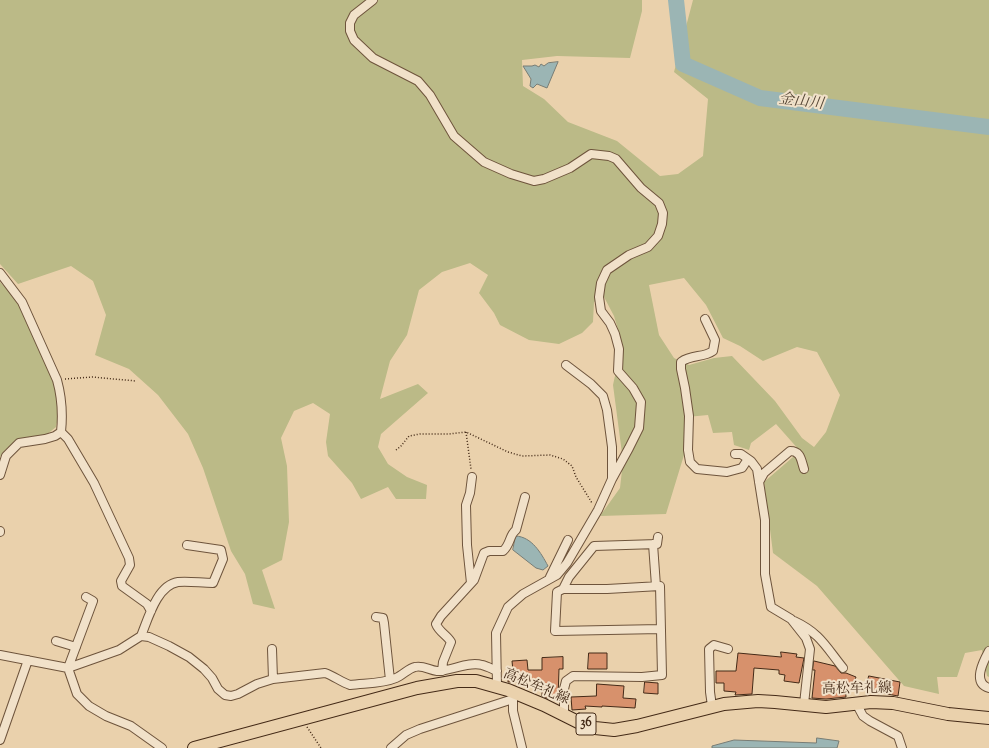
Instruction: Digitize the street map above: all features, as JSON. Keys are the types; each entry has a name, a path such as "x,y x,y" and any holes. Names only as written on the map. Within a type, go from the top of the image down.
{"main road":[{"name":"高松牟礼線","path":"194,748 437,684 457,681 476,681 497,686 515,696 578,722 595,728 614,730 637,726 712,706 758,701 826,706 871,702 893,703 948,714 989,718"}],"street":[{"path":"373,0 354,15 350,23 350,31 354,40 373,58 418,81 430,94 454,136 484,162 510,174 534,181 544,179 570,168 591,154 609,156 616,158 641,188 659,203 663,213 662,224 658,236 648,247 629,255 607,270 601,283 599,297 601,311 610,323 619,349 618,371 633,388 641,402 639,428 612,479 598,510 567,563 557,575 523,594 508,607 496,633 497,686"},
{"path":"0,272 22,302 57,380 61,393 63,412 61,432 56,436 45,439 19,443 6,456 0,475"},
{"path":"704,319 715,340 713,350 708,354 688,357 682,362 681,369 689,416 688,450 690,462 697,469 727,472 742,468 748,459"},
{"path":"566,365 603,396 607,410 612,447 612,479"},
{"path":"61,432 68,439 94,483 129,558 130,565 121,581 122,586 147,604 151,611"},
{"path":"759,482 764,473 790,451 794,451 800,455 804,469"},
{"path":"735,454 741,454 757,469 765,520 765,574 771,607 814,632 843,668"},
{"path":"471,582 467,545 466,505 470,493 472,477"},
{"path":"442,670 443,662 451,642 448,637 438,629 436,624 441,616 474,580 484,553 489,551 503,551 508,546 512,533 516,530 525,497"},
{"path":"563,589 569,577 594,546 657,544 658,536"},
{"path":"548,579 558,563 568,540"},
{"path":"653,544 656,586"},
{"path":"0,655 68,668 119,650 141,636 151,611 164,589 177,582 213,583 223,560 221,550 187,545"},
{"path":"564,715 566,681 573,676 642,677 662,675 661,629 660,586 607,589 563,589 557,592 556,631 661,629"},
{"path":"86,597 93,601 68,668 77,694 89,706 106,716 131,726 162,748"},
{"path":"376,617 383,618 390,680"},
{"path":"791,619 806,638 810,649 804,704"},
{"path":"141,636 156,640 189,658 204,669 212,678 218,689 225,695 231,696 257,684 273,679 325,673 333,675 344,683 350,684 390,680 414,667 421,667 434,671 452,670 473,664 484,665 497,671"},
{"path":"56,641 76,647"},
{"path":"712,706 710,692 709,649 714,645 728,649"},
{"path":"272,649 273,679"},
{"path":"989,651 979,676 980,682 985,687 989,688"},
{"path":"0,740 28,660"},
{"path":"391,748 406,735 420,729 515,696 513,711 522,748"},
{"path":"856,703 863,716 898,736 902,748"}],"path":[{"path":"57,380 92,377 136,381"},
{"path":"466,432 472,477"},
{"path":"396,450 409,436 420,434 449,434 466,432 508,452 522,456 550,455 563,459 572,466 576,477 598,510"},
{"path":"302,719 321,748"}],"shaded area":[{"path":"0,0 642,0 642,11 630,58 557,56 522,60 523,86 544,99 568,122 617,141 660,176 678,174 703,156 708,99 674,72 693,0 989,0 989,677 987,676 982,650 965,653 957,677 937,677 939,694 904,686 817,586 773,553 764,482 800,451 776,424 751,443 749,450 734,445 732,432 713,433 708,415 687,417 684,455 666,514 600,516 620,488 623,461 613,385 622,343 614,316 604,297 594,302 593,322 582,333 559,344 529,340 500,325 494,313 479,293 488,275 470,263 442,272 419,290 407,335 390,361 380,399 418,384 428,393 381,434 378,447 388,464 407,477 427,485 426,499 396,499 388,487 361,499 352,483 328,456 326,442 330,414 313,403 294,411 281,438 287,466 289,522 282,560 262,570 275,609 253,604 245,574 231,551 203,468 188,434 158,395 129,369 95,355 106,315 93,281 71,266 18,284 0,264","holes":["684,278 706,305 723,338 740,346 763,361 797,347 817,352 840,395 826,432 814,447 802,438 775,401 732,356 714,358 689,365 674,358 659,335 649,285"]},
{"path":"0,282 20,305 53,379 60,407 56,427 43,436 14,444 4,451 0,457"}],"water":[{"path":"558,62 547,88 537,84 533,88 530,86 531,79 523,66 535,65 539,67 541,64 544,66 548,63"},
{"path":"516,536 527,539 535,546 548,566 543,570 536,568 513,550"},
{"path":"817,738 839,741 837,748 712,748 712,746 734,740 816,743"}],"building":[{"path":"781,652 797,654 796,657 804,658 799,683 784,681 785,675 779,674 779,670 754,668 752,694 735,695 736,692 724,691 724,683 716,683 716,671 736,671 738,653 781,657"},
{"path":"589,653 607,653 607,669 588,669"},
{"path":"563,657 563,669 559,669 558,698 546,698 542,696 542,681 508,682 508,671 513,671 512,661 527,660 528,670 542,670 542,658"},
{"path":"814,661 835,666 841,673 846,673 856,677 852,688 845,685 846,697 826,699 812,698 815,670 813,670"},
{"path":"869,676 900,682 898,696 866,690"},
{"path":"645,682 658,683 658,694 644,693"},
{"path":"597,684 624,686 623,698 636,699 635,708 585,706 586,709 572,710 571,697 596,696"}],"waterway":[{"name":"金山川","path":"676,0 683,64 760,98 989,127"}]}
